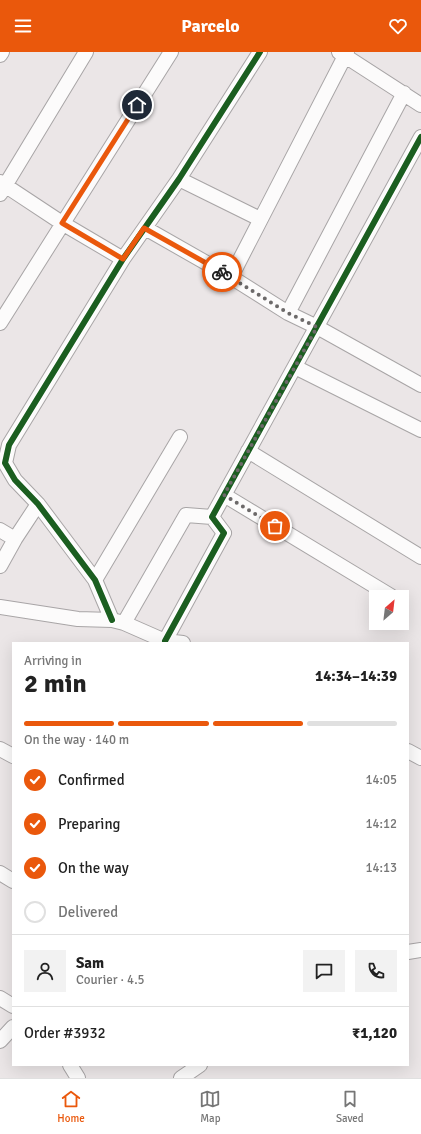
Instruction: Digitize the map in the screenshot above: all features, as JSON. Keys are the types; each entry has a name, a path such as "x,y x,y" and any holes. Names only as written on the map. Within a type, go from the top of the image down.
{"street":[{"path":"86,52 2,187 123,259"},
{"path":"0,323 171,52"},
{"path":"118,621 95,580 38,504 15,480 5,463 9,445 123,259 179,179 260,52"},
{"path":"231,277 344,53 421,105"},
{"path":"288,313 404,94"},
{"path":"212,517 421,137"},
{"path":"179,179 260,219"},
{"path":"144,228 231,277 288,313 317,327 421,385"},
{"path":"295,367 421,430"},
{"path":"95,580 180,438"},
{"path":"248,451 421,557"},
{"path":"224,495 381,590"},
{"path":"0,566 15,539 38,504"},
{"path":"118,621 186,515 212,517 224,533 165,641"},
{"path":"0,530 15,539"},
{"path":"0,607 78,619 118,621 165,641 174,642"},
{"path":"0,749 12,755"},
{"path":"409,752 421,758"},
{"path":"0,873 12,880"},
{"path":"409,952 421,950"},
{"path":"0,998 12,1005"},
{"path":"0,1041 12,1028"},
{"path":"71,1066 78,1078"},
{"path":"181,1078 199,1066"}],"cycle path":[{"path":"112,620 95,580 38,504 15,480 5,463 9,445 123,259 179,179 260,52"},
{"path":"165,641 224,533 212,517 421,137"}],"way so far":[{"path":"222,272 288,313 317,327 224,495 275,526"}],"route":[{"path":"137,105 62,223 123,259 144,228 222,272"}]}
